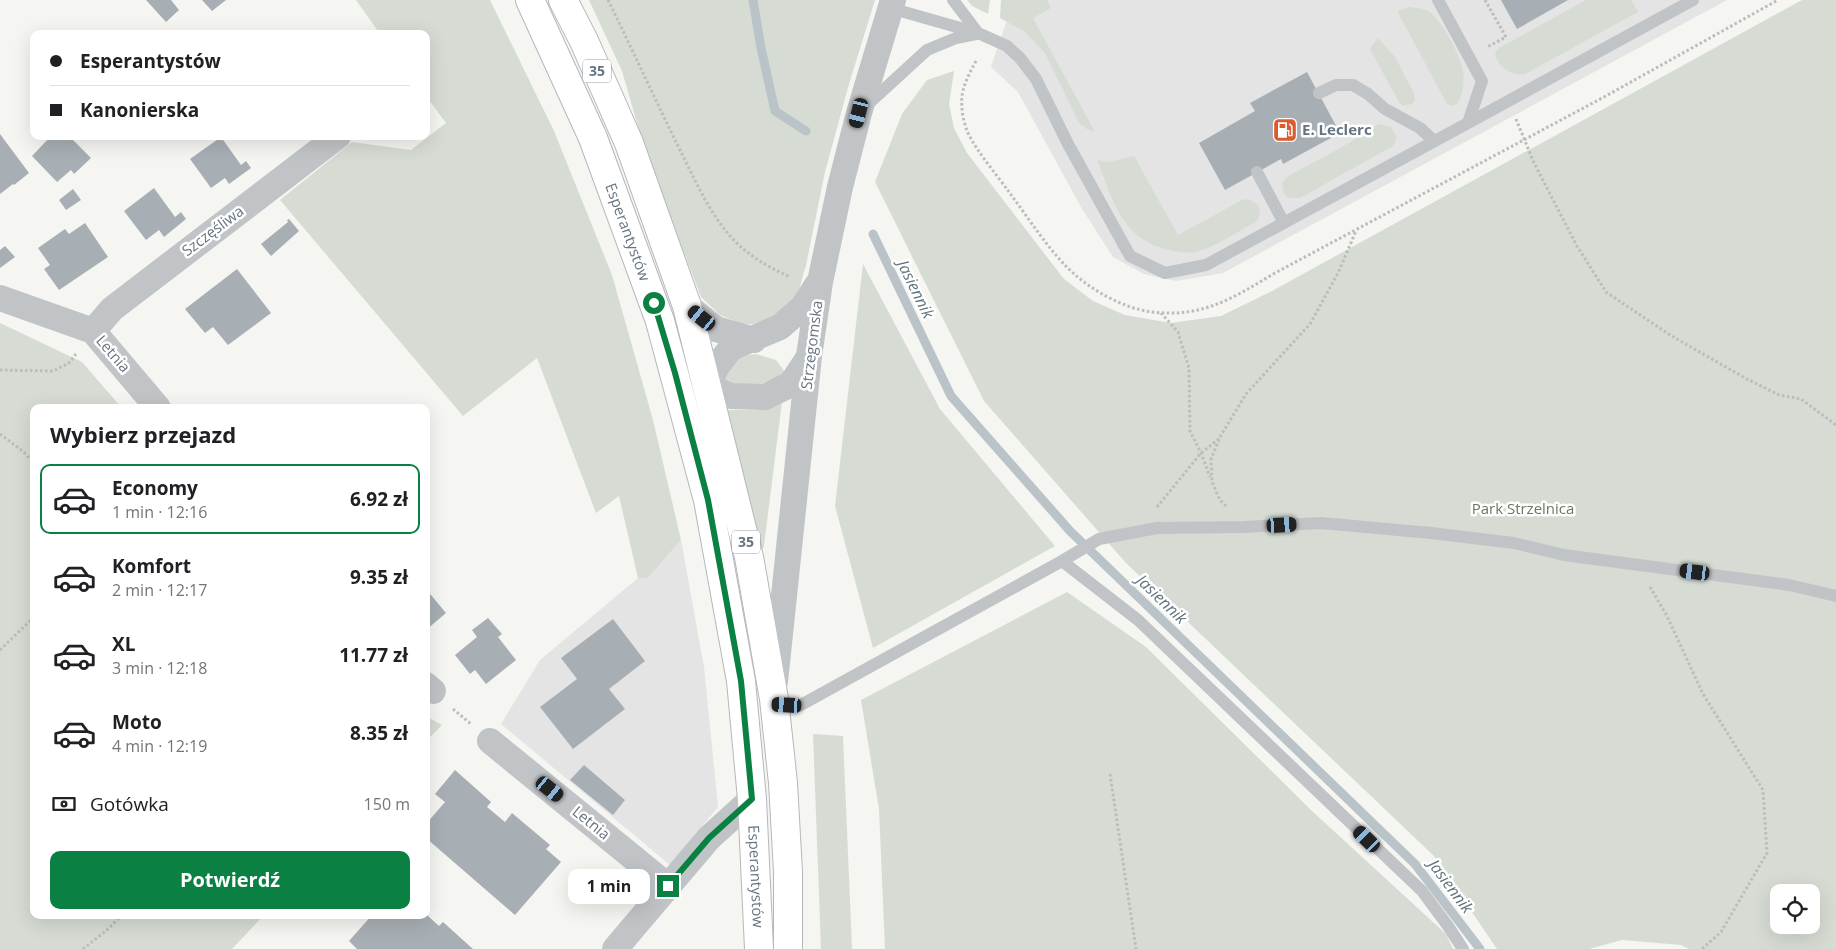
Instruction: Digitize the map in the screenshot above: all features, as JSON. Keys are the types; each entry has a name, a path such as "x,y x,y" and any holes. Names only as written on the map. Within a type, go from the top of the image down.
{"main road":[{"name":"Esperantystów","path":"530,0 593,138 660,321 708,500 741,681 752,799 759,949"},
{"name":"Esperantystów","path":"563,0 584,41 629,143 688,306 749,557 774,702 783,783 788,872 788,949"}],"street":[{"name":"Strzegomska","path":"774,702 817,285 859,113 892,4"},
{"name":"Szczęśliwa","path":"93,331 112,309 333,140"},
{"path":"689,430 717,366 731,348 780,328 803,306 817,285"},
{"name":"Letnia","path":"0,298 93,331 155,404"},
{"path":"688,306 716,329 754,340"},
{"path":"675,373 731,396 766,397 791,384 809,356"},
{"name":"Letnia","path":"490,741 668,886"},
{"path":"615,949 709,838 752,799"}],"lane":[{"path":"953,0 978,33"},
{"path":"1438,0 1482,81 1468,123"},
{"path":"892,4 978,33 1007,46 1020,58 1036,79 1068,144 1130,256 1165,273 1206,265 1693,0"},
{"path":"859,113 928,50 956,38 978,33"},
{"path":"1319,92 1336,85 1353,86 1368,94 1385,109 1420,128 1434,142"},
{"path":"1257,172 1284,223"},
{"path":"774,702 799,706 1062,561 1098,538 1157,528 1244,527 1321,523 1431,533 1514,543 1564,555 1790,585 1836,596"},
{"path":"1062,561 1138,620 1422,891 1463,949"}],"path":[{"path":"608,0 693,177 730,236 764,265 817,285"},
{"path":"1469,57 1506,37 1485,0"},
{"path":"1488,47 1491,56"},
{"path":"1509,101 1534,163 1577,246 1606,292 1670,335 1736,373 1779,396 1800,399 1836,424"},
{"path":"1212,482 1211,460 1220,437 1246,394 1310,324 1338,273 1357,230"},
{"path":"1161,313 1178,332 1188,368 1190,431 1220,500 1244,527"},
{"path":"0,370 53,371 69,363 93,331"},
{"path":"0,434 24,452 30,459"},
{"path":"1126,534 1163,501 1201,453 1220,437"},
{"path":"1638,565 1667,616 1703,694 1763,790 1767,853 1721,932 1702,949"},
{"path":"0,650 30,621"},
{"path":"1110,774 1136,949"},
{"path":"83,949 118,919"}],"shaded area":[{"path":"1011,0 1727,0 1223,273 1176,281 1144,274 1113,257 1081,207 1018,92 991,67 1010,11"},
{"path":"681,540 704,667 718,807 670,865 501,724 540,660 638,578 647,579"}],"green space":[{"path":"356,0 490,0 554,131 612,275 653,420 681,540 647,579 638,578 619,496 596,513 537,358 463,416 280,200 352,142 411,150 424,140 430,140 430,135 446,123 430,101 430,30 377,30"},
{"path":"589,0 875,0 849,84 825,172 806,265 798,293 785,311 766,322 745,325 720,315 701,297 644,147 622,71"},
{"path":"967,0 990,0 988,14 972,6"},
{"path":"1001,0 1047,0 1051,8 1033,18 1095,132 1079,123 1045,53 1024,31 1000,18"},
{"path":"1586,0 1631,0 1638,12 1525,74 1515,74 1505,70 1496,58 1495,53 1499,48"},
{"name":"Park Strzelnica","path":"1802,0 1836,0 1836,949 1689,949 1681,945 1622,940 1589,949 1497,949 1434,856 1126,563 984,401 875,182 902,114 927,80 954,71 949,104 954,128 967,153 1064,279 1093,301 1125,315 1171,323 1221,316 1272,291"},
{"path":"1409,7 1428,11 1445,30 1455,48 1464,80 1458,103 1453,106 1447,104 1397,11"},
{"path":"1378,38 1395,57 1414,93 1415,100 1412,104 1403,106 1399,102 1370,49"},
{"path":"1380,124 1391,127 1393,130 1396,139 1393,146 1300,198 1289,198 1284,194 1282,184 1290,175"},
{"path":"1134,156 1178,235 1244,199 1253,201 1258,206 1260,213 1257,221 1221,242 1195,252 1174,251 1150,243 1138,235 1120,214 1097,160 1109,162"},
{"path":"863,264 940,409 1055,546 873,648 835,506"},
{"path":"0,323 82,362 118,404 30,404 30,919 260,919 232,949 0,949"},
{"path":"756,354 776,360 785,372 784,374 756,385 726,384 723,378 730,362 746,355"},
{"path":"782,402 764,546 758,552 727,412 729,410 759,410"},
{"path":"1067,592 1146,647 1312,811 1446,934 1453,949 885,949 879,809 861,700"},
{"path":"430,718 442,725 430,737"},
{"path":"813,734 843,736 852,949 821,949"}],"building":[{"path":"146,0 171,0 179,10 166,22"},
{"path":"202,0 226,0 212,11"},
{"path":"1501,0 1568,0 1517,29"},
{"path":"1307,72 1340,133 1283,164 1281,159 1225,190 1199,143 1255,111 1250,103"},
{"path":"0,134 29,173 0,194"},
{"path":"47,140 73,140 91,158 74,174 71,170 57,182 32,156"},
{"path":"217,140 223,140 241,165 246,161 251,168 229,184 225,178 211,188 190,159"},
{"path":"154,188 175,217 181,212 186,219 164,237 159,230 146,240 124,211"},
{"path":"73,189 81,200 66,210 59,200"},
{"path":"289,219 299,231 271,256 261,244 288,222 287,220"},
{"path":"85,223 108,257 59,290 44,269 50,265 38,248 65,229 69,234"},
{"path":"5,246 15,257 0,268 0,250"},
{"path":"237,269 271,313 228,345 213,327 205,333 185,309"},
{"path":"430,594 446,613 430,627"},
{"path":"488,618 502,634 498,637 516,660 486,684 475,670 470,674 455,655 477,637 472,630"},
{"path":"613,619 645,661 609,689 625,709 573,749 540,707 577,679 561,658"},
{"path":"584,765 625,800 613,815 570,780"},
{"path":"455,770 491,802 487,807 505,822 512,813 550,845 546,849 561,862 515,915 430,841 430,819 445,802 435,794"},
{"path":"430,918 439,926 443,922 473,949 357,949 349,941 368,919"}],"waterway":[{"name":"Jasiennik","path":"753,0 775,111 806,131"},
{"name":"Jasiennik","path":"873,234 951,396 1070,531 1415,864 1480,949"}],"place":[{"name":"E. Leclerc","path":"1285,130"}],"route":[{"path":"654,303 675,373 708,500 741,681 752,799 709,838 668,886"}]}
